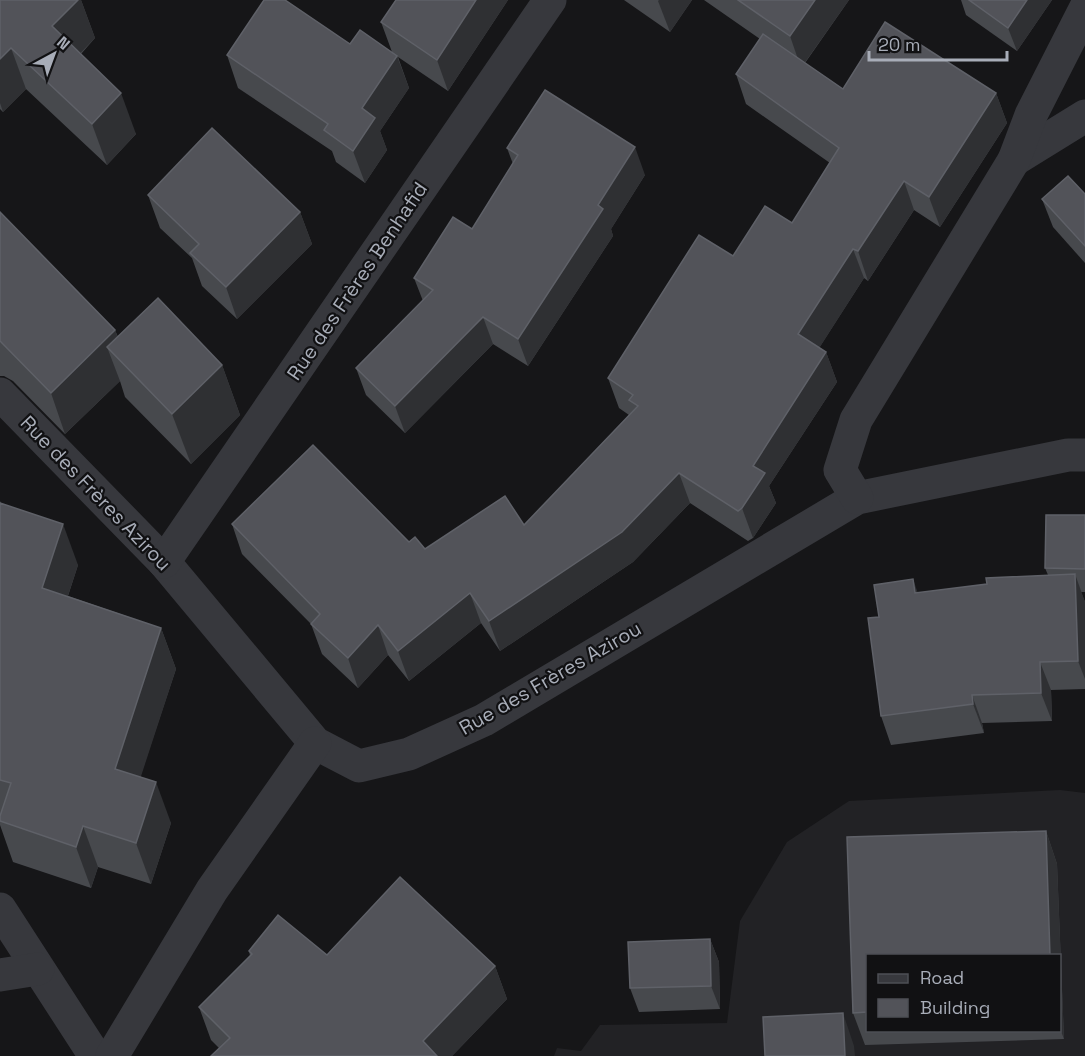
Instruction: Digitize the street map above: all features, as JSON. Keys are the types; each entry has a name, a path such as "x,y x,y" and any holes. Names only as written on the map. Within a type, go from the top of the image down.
{"street":[{"name":"Rue des Frères Benhafid","path":"164,562 550,0"},
{"path":"857,498 840,471 856,420 1014,159 1032,116 1085,9"},
{"path":"1014,159 1085,116"},
{"name":"Rue des Frères Azirou","path":"0,394 164,562 315,743 359,766 420,749 484,720 857,498 1068,455 1085,455"},
{"path":"112,1056 212,891 315,743"},
{"path":"0,909 95,1056"},
{"path":"0,975 38,969"}],"shaded area":[{"path":"1060,790 1085,793 1085,1056 554,1056 557,1048 581,1051 600,1025 727,1023 740,921 787,842 849,801"}],"building":[{"path":"0,0 78,0 52,26 121,93 92,124 11,48 0,59"},
{"path":"264,0 285,0 350,44 360,30 397,56 362,108 375,118 353,151 324,130 328,124 227,55"},
{"path":"396,0 476,0 437,60 381,22"},
{"path":"738,0 815,0 790,36"},
{"path":"969,0 1027,0 1008,28"},
{"path":"885,22 996,93 929,197 904,181 858,251 853,249 798,334 826,352 753,466 765,473 742,508 738,511 679,473 622,532 489,621 470,593 398,651 378,625 348,658 311,624 320,614 232,524 313,445 409,542 415,537 425,549 505,496 524,525 638,406 629,400 633,395 608,378 699,235 733,256 765,206 792,223 839,148 736,74 763,34 843,89"},
{"path":"545,90 635,147 598,205 603,209 518,339 483,317 395,406 356,368 433,290 414,278 453,217 472,229 518,155 507,148"},
{"path":"212,128 300,212 226,287 190,253 199,244 148,195"},
{"path":"1068,176 1085,194 1085,246 1042,199"},
{"path":"0,212 115,330 51,393 0,341"},
{"path":"158,298 222,365 172,414 107,347"},
{"path":"0,503 63,524 42,588 161,628 115,769 156,782 136,843 83,826 76,847 0,821 11,783 0,780"},
{"path":"1046,515 1085,515 1085,569 1045,568"},
{"path":"1075,574 1078,661 1040,662 1041,693 972,695 973,704 881,716 868,618 879,617 874,585 913,579 915,593 987,584 986,578"},
{"path":"1046,831 1050,954 866,954 866,1012 853,1013 847,837"},
{"path":"400,877 495,966 423,1041 437,1056 211,1056 230,1038 199,1007 252,954 249,951 278,915 327,955"},
{"path":"710,939 711,986 630,988 628,942"},
{"path":"843,1013 845,1056 765,1056 763,1017"}]}
